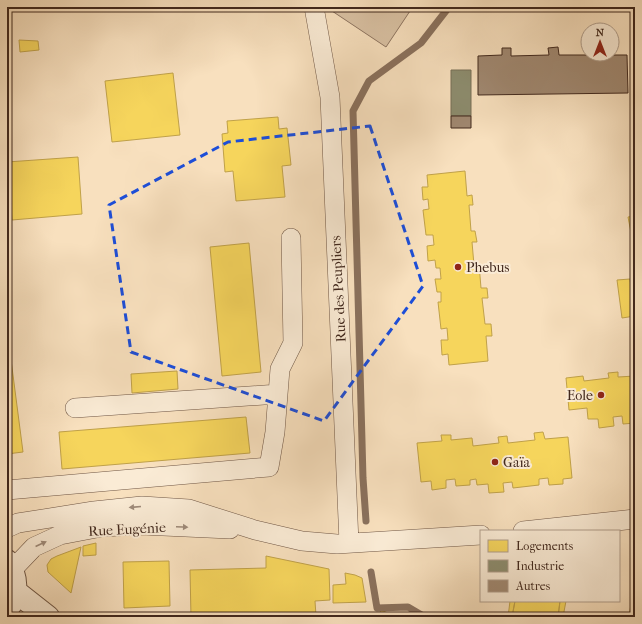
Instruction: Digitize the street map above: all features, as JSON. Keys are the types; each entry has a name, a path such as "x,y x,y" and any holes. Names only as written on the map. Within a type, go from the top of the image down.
{"street":[{"name":"Rue des Peupliers","path":"304,7 318,37"},
{"name":"Rue des Peupliers","path":"314,7 318,37 330,97 349,543"},
{"path":"7,490 269,467 275,432 280,369 293,343 291,238"},
{"path":"75,408 278,394"},
{"name":"Rue Eugénie","path":"7,528 18,523 94,511 142,506 189,509 255,530 302,541 349,543 480,535"},
{"path":"532,530 635,519"},
{"name":"Rue Eugénie","path":"10,566 34,547 60,535 102,527 141,526 255,530"},
{"path":"10,566 15,578 11,600 48,617"}],"highlighted area":[{"path":"370,126 423,286 324,421 131,352 109,205 228,142"}],"shaded area":[{"path":"326,7 405,7 410,11 386,47"}],"building: Logements":[{"path":"19,40 38,41 39,50 20,52"},
{"path":"173,73 180,135 112,142 105,81"},
{"path":"278,117 279,129 287,128 291,165 282,166 285,197 236,201 233,171 225,172 222,134 228,133 227,121"},
{"path":"78,157 82,214 12,220 7,162"},
{"name":"Phebus","path":"465,171 467,196 472,195 473,205 469,205 471,231 475,231 477,242 472,242 474,265 479,264 481,288 487,288 488,298 482,298 485,324 491,324 492,336 486,336 488,361 449,365 448,354 442,355 441,340 448,340 447,328 441,329 438,302 441,302 441,292 437,292 435,279 441,279 440,268 436,268 435,260 428,261 427,246 434,245 433,235 426,235 423,210 429,209 428,199 423,200 422,187 428,187 427,175"},
{"path":"635,216 635,243 633,243 628,217"},
{"path":"249,243 261,372 222,376 210,247"},
{"path":"630,279 635,316 622,318 617,280"},
{"path":"7,329 23,452 7,454"},
{"path":"177,371 178,389 132,393 131,374"},
{"name":"Eole","path":"618,372 618,377 635,376 635,423 623,424 622,416 613,417 614,426 599,428 598,419 588,419 587,408 569,410 566,378 583,376 584,381 609,378 608,373"},
{"path":"246,417 250,453 62,469 59,432"},
{"name":"Gaïa","path":"543,432 545,439 568,437 572,478 563,479 563,484 549,485 548,478 539,479 539,485 513,488 512,482 503,483 504,492 489,493 488,484 477,485 476,479 470,480 470,485 456,486 455,479 446,480 446,488 432,490 431,481 421,482 417,443 442,441 441,435 451,435 451,440 472,438 473,446 499,443 498,437 507,436 508,443 535,440 534,433"},
{"path":"96,543 96,555 83,556 83,546"},
{"path":"81,547 71,593 48,572 47,565 51,559"},
{"path":"266,556 329,569 330,600 315,601 316,616 191,617 190,570 266,568"},
{"path":"169,561 170,606 124,608 123,562"},
{"path":"345,573 362,578 366,602 333,603 333,585 346,584"},
{"path":"633,591 635,592 635,617 629,617"},
{"path":"510,602 515,602 512,617 508,617"},
{"path":"515,602 560,602 558,617 512,617"},
{"path":"560,602 566,602 563,617 558,617"},
{"path":"381,610 397,617 378,617"}],"building: Industrie":[{"path":"451,70 471,70 471,116 451,116"}],"building: Autres":[{"path":"558,47 559,55 580,55 580,62 620,62 620,55 627,55 628,93 478,95 478,56 502,55 502,48 511,48 511,56 549,55 548,48"},
{"path":"451,116 471,116 471,128 451,128"}],"waterway":[{"path":"366,521 363,478 353,111 369,81 421,43 449,7"},
{"path":"371,572 377,608 408,607 425,617"}],"place":[{"name":"Phebus","path":"458,267"},
{"name":"Eole","path":"601,395"},
{"name":"Gaïa","path":"495,462"}]}
